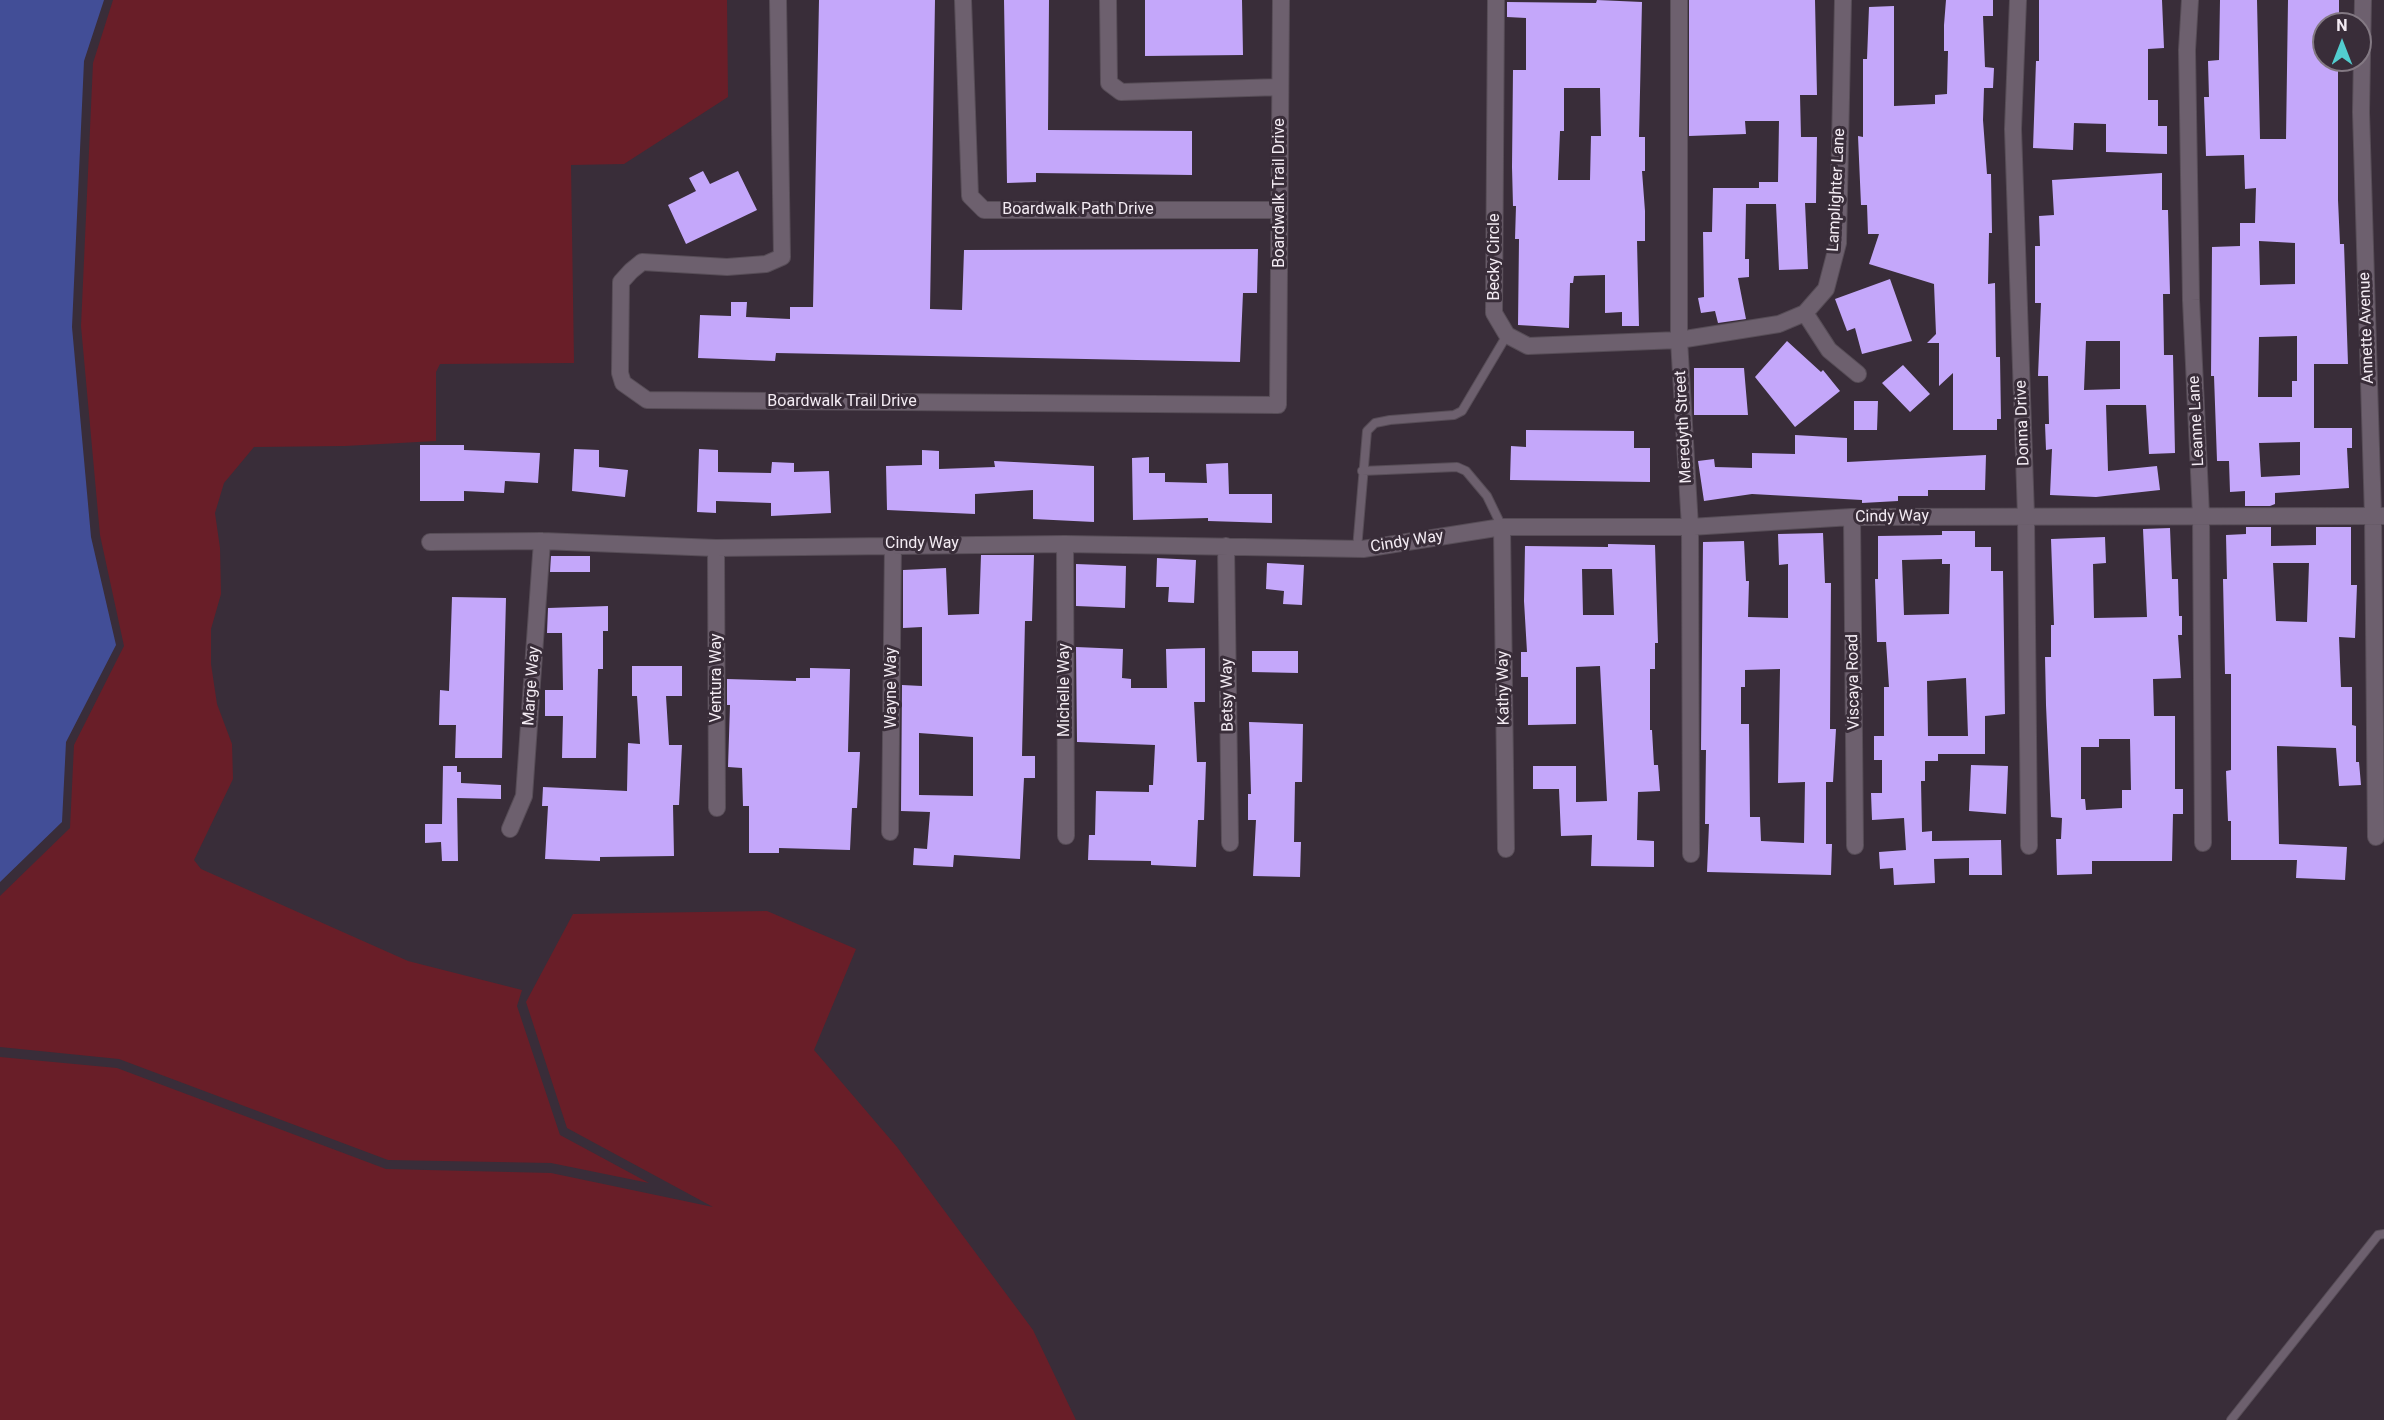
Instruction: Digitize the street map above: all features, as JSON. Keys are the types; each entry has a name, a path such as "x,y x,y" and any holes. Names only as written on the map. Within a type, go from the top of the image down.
{"street":[{"name":"Boardwalk Trail Drive","path":"778,0 782,257 766,264 727,267 642,262 631,271 621,282 620,373 623,383 647,400 1278,405 1281,0"},
{"name":"Boardwalk Path Drive","path":"963,0 970,196 984,210 1280,210"},
{"path":"1108,0 1110,83 1121,92 1280,87"},
{"name":"Becky Circle","path":"1496,0 1494,313 1507,335"},
{"name":"Meredyth Street","path":"1679,0 1679,340 1690,527 1691,854"},
{"name":"Lamplighter Lane","path":"1679,340 1779,324 1805,313 1826,289 1838,243 1843,0"},
{"name":"Donna Drive","path":"2018,0 2013,129 2026,516 2029,846"},
{"name":"Leanne Lane","path":"2190,0 2187,50 2191,300 2201,515 2203,843"},
{"name":"Annette Avenue","path":"2363,0 2361,112 2379,516 2376,837"},
{"path":"1805,313 1829,350 1858,374"},
{"path":"1507,335 1528,346 1679,340"},
{"name":"Cindy Way","path":"430,542 542,541 716,548 893,544 1065,544 1357,549 1502,527 1690,527 1852,517 2379,516"},
{"name":"Viscaya Road","path":"1852,517 1855,846"},
{"name":"Kathy Way","path":"1502,527 1506,849"},
{"name":"Marge Way","path":"510,829 524,796 542,541"},
{"name":"Wayne Way","path":"890,832 893,544"},
{"name":"Michelle Way","path":"1065,544 1066,836"},
{"name":"Betsy Way","path":"1226,546 1230,843"},
{"name":"Ventura Way","path":"716,548 717,808"}],"lane":[{"path":"1357,549 1367,431 1375,423 1454,415 1462,411 1507,335"},
{"path":"1362,471 1457,467 1466,471 1487,496 1502,527"},
{"path":"2231,1420 2378,1235 2384,1234"}],"shaded area":[{"path":"113,0 727,0 728,97 624,164 571,165 574,363 440,364 436,372 436,441 345,446 254,447 224,483 215,513 220,548 221,594 211,629 211,664 217,704 232,744 233,779 194,860 201,869 408,961 522,990 517,1006 560,1135 649,1183 551,1163 388,1160 119,1059 0,1047 0,896 70,828 74,745 124,646 100,535 81,326 93,63"},
{"path":"767,911 856,949 814,1050 897,1147 1033,1330 1076,1420 0,1420 0,1057 117,1068 386,1169 551,1173 713,1207 567,1128 526,1002 573,914"}],"water":[{"path":"0,0 104,0 84,61 72,327 91,537 116,645 66,742 62,822 0,882"}],"building":[{"path":"819,0 935,0 930,309 962,310 964,250 1258,249 1257,293 1243,293 1240,362 776,353 775,361 698,358 700,315 731,316 731,302 747,302 746,317 790,319 790,307 813,307"},
{"path":"1004,0 1049,0 1048,130 1192,131 1192,175 1036,173 1036,182 1007,183"},
{"path":"1145,0 1242,0 1243,55 1145,56"},
{"path":"1597,0 1642,2 1639,137 1645,137 1645,171 1642,171 1645,241 1637,241 1639,326 1622,326 1622,312 1605,313 1605,275 1574,276 1573,283 1570,283 1569,328 1518,325 1519,239 1515,239 1516,206 1513,206 1512,167 1513,70 1526,70 1526,18 1507,17 1507,2 1596,3","holes":["1564,88 1600,88 1601,136 1591,136 1590,180 1558,180 1560,131 1564,131"]},
{"path":"1689,0 1815,0 1817,95 1800,95 1801,137 1817,137 1816,203 1805,203 1808,269 1779,270 1776,204 1746,204 1745,259 1749,259 1749,277 1738,278 1746,319 1718,323 1715,311 1701,313 1698,298 1704,297 1703,232 1712,232 1713,188 1759,188 1759,182 1778,182 1779,121 1745,121 1746,134 1689,136"},
{"path":"1946,0 1993,0 1993,16 1983,16 1985,67 1994,68 1993,88 1984,88 1983,120 1987,174 1991,174 1992,233 1989,233 1988,284 1995,283 1996,357 2000,357 2001,419 1997,419 1997,430 1953,430 1953,373 1939,386 1939,343 1927,343 1936,334 1934,284 1869,264 1879,234 1868,234 1867,205 1861,205 1858,136 1863,137 1863,59 1867,59 1869,7 1894,6 1894,106 1935,104 1935,95 1947,94 1948,51 1944,51"},
{"path":"2039,0 2162,0 2164,48 2148,49 2148,100 2158,100 2158,126 2167,126 2167,154 2106,152 2106,124 2074,123 2073,150 2033,148 2036,61 2039,61"},
{"path":"2220,0 2257,0 2260,139 2286,139 2288,0 2339,0 2339,12 2312,12 2312,72 2338,72 2338,200 2340,244 2344,244 2348,364 2314,364 2314,428 2352,428 2352,448 2347,448 2349,488 2275,493 2275,504 2245,506 2245,491 2230,492 2229,461 2217,461 2214,376 2211,376 2212,247 2240,246 2240,223 2255,223 2256,188 2245,189 2244,155 2206,156 2204,97 2209,97 2208,61 2219,60","holes":["2259,241 2295,243 2295,284 2260,285","2297,336 2297,381 2292,381 2292,397 2258,397 2259,337","2300,442 2300,475 2261,477 2259,443"]},
{"path":"703,171 710,184 738,171 757,210 686,244 668,205 696,191 689,178"},
{"path":"2162,173 2162,210 2168,210 2170,294 2163,294 2164,355 2173,355 2175,453 2149,454 2146,405 2106,405 2108,471 2157,466 2160,490 2096,497 2050,495 2052,449 2046,450 2045,424 2049,424 2048,376 2038,376 2041,303 2035,303 2035,246 2040,246 2039,216 2054,215 2052,180","holes":["2086,341 2120,341 2120,389 2084,390"]},
{"path":"1890,279 1912,341 1862,354 1855,328 1847,331 1835,299"},
{"path":"1787,341 1821,372 1823,370 1840,391 1795,427 1755,377"},
{"path":"1903,365 1930,394 1910,412 1882,383"},
{"path":"1694,368 1744,368 1748,415 1694,415"},
{"path":"1854,401 1878,401 1877,430 1854,430"},
{"path":"1526,430 1634,431 1634,448 1650,448 1650,482 1510,480 1511,446 1526,447"},
{"path":"1795,435 1847,438 1847,462 1986,455 1985,490 1928,490 1928,496 1898,496 1898,501 1862,503 1862,500 1752,494 1704,501 1698,461 1714,459 1715,467 1752,468 1752,453 1795,454"},
{"path":"420,445 464,445 464,450 540,453 538,483 505,481 504,493 464,491 464,501 420,501"},
{"path":"574,449 599,450 599,467 628,470 625,497 572,491"},
{"path":"699,449 718,450 718,472 771,473 772,462 794,463 794,472 829,471 831,513 771,516 771,503 716,501 716,513 697,512"},
{"path":"922,450 939,451 939,469 995,467 994,461 1094,466 1094,522 1033,519 1033,490 975,494 975,514 887,510 886,466 922,465"},
{"path":"1149,457 1149,473 1165,473 1165,482 1207,483 1206,464 1228,463 1229,494 1272,494 1272,523 1208,521 1208,518 1133,520 1132,458"},
{"path":"2246,527 2271,527 2271,546 2316,545 2316,527 2351,527 2351,585 2357,585 2355,638 2339,637 2341,687 2352,687 2352,725 2356,726 2356,762 2359,762 2361,785 2339,786 2336,748 2277,746 2279,844 2347,847 2345,880 2296,878 2297,860 2231,860 2231,821 2228,821 2226,771 2231,770 2231,674 2225,674 2223,579 2227,579 2226,535 2246,534","holes":["2273,563 2309,563 2307,622 2276,621"]},
{"path":"2170,528 2172,579 2178,579 2179,616 2182,616 2182,635 2178,635 2181,678 2153,679 2154,716 2175,716 2175,789 2183,789 2183,814 2173,814 2172,861 2092,861 2092,874 2057,875 2056,839 2061,839 2062,818 2051,817 2045,657 2051,657 2051,625 2054,625 2051,539 2105,537 2106,563 2093,564 2094,618 2147,617 2143,529","holes":["2099,739 2130,739 2131,790 2122,790 2122,808 2086,810 2085,799 2081,799 2081,747 2099,747"]},
{"path":"1942,531 1975,531 1975,547 1991,547 1991,571 2003,571 2005,714 1985,716 1985,754 1938,754 1938,761 1925,761 1925,781 1921,781 1922,832 1932,831 1932,841 2001,840 2002,875 1969,875 1969,858 1934,859 1935,883 1894,885 1893,868 1880,869 1879,852 1906,850 1904,818 1872,820 1871,793 1882,793 1882,760 1874,760 1874,736 1884,736 1884,687 1889,687 1886,642 1877,642 1875,579 1878,579 1878,536 1942,535","holes":["1942,559 1942,564 1950,564 1949,614 1904,615 1902,560","1966,678 1968,736 1928,736 1927,681"]},
{"path":"1823,533 1825,583 1831,583 1830,729 1836,729 1833,782 1826,782 1826,844 1832,844 1831,875 1707,872 1709,824 1705,824 1706,750 1701,750 1703,542 1744,541 1746,581 1749,581 1748,617 1788,618 1788,564 1779,565 1778,534","holes":["1780,669 1778,783 1805,782 1804,843 1761,841 1760,817 1750,817 1749,724 1741,724 1741,687 1745,687 1745,670"]},
{"path":"1608,544 1655,545 1658,643 1655,643 1655,669 1650,669 1650,730 1652,730 1654,765 1658,765 1660,791 1638,792 1637,840 1654,841 1654,867 1591,866 1592,835 1561,836 1559,789 1533,789 1533,766 1576,766 1576,802 1607,801 1600,666 1576,667 1576,724 1528,725 1528,677 1521,677 1521,652 1527,652 1524,601 1525,546 1608,547","holes":["1582,569 1612,569 1614,615 1583,615"]},
{"path":"981,555 1034,555 1032,621 1025,621 1022,756 1035,756 1035,778 1024,778 1020,859 954,855 953,867 913,865 914,848 927,849 930,812 901,811 902,685 922,686 922,627 903,628 903,570 946,568 948,615 979,614","holes":["919,733 973,737 973,796 919,795"]},
{"path":"551,556 590,556 590,572 550,572"},
{"path":"1157,558 1196,560 1194,603 1168,602 1169,587 1156,587"},
{"path":"1267,563 1304,565 1302,605 1283,604 1284,591 1266,589"},
{"path":"1076,564 1126,566 1125,608 1076,606"},
{"path":"452,597 506,598 502,758 455,758 456,725 439,725 440,690 449,691"},
{"path":"608,606 608,631 603,631 603,669 598,669 596,758 562,758 563,716 545,716 545,690 563,690 562,633 547,633 548,608"},
{"path":"1076,647 1123,649 1122,678 1131,679 1131,688 1167,688 1166,649 1205,648 1205,702 1194,702 1197,762 1206,762 1204,820 1198,820 1196,867 1151,865 1151,861 1088,860 1089,835 1095,835 1096,791 1149,792 1149,785 1153,785 1155,745 1077,742"},
{"path":"1252,651 1298,651 1298,673 1252,672"},
{"path":"632,666 682,666 682,696 666,696 669,745 682,745 679,805 673,805 674,856 600,857 600,861 545,859 548,806 542,806 543,787 627,791 628,743 640,744 637,696 632,696"},
{"path":"810,668 850,669 848,752 860,752 857,808 852,808 850,850 779,848 779,853 749,853 749,806 743,806 742,768 728,767 730,705 727,705 727,679 796,681 796,678 810,678"},
{"path":"1249,722 1303,724 1302,782 1295,782 1294,842 1301,842 1300,877 1253,876 1256,820 1248,820 1248,794 1251,794"},
{"path":"1971,765 2008,766 2006,814 1969,811"},
{"path":"443,766 457,766 457,772 461,772 461,783 501,785 501,799 457,798 458,861 442,861 441,842 425,843 425,824 442,824"}]}
